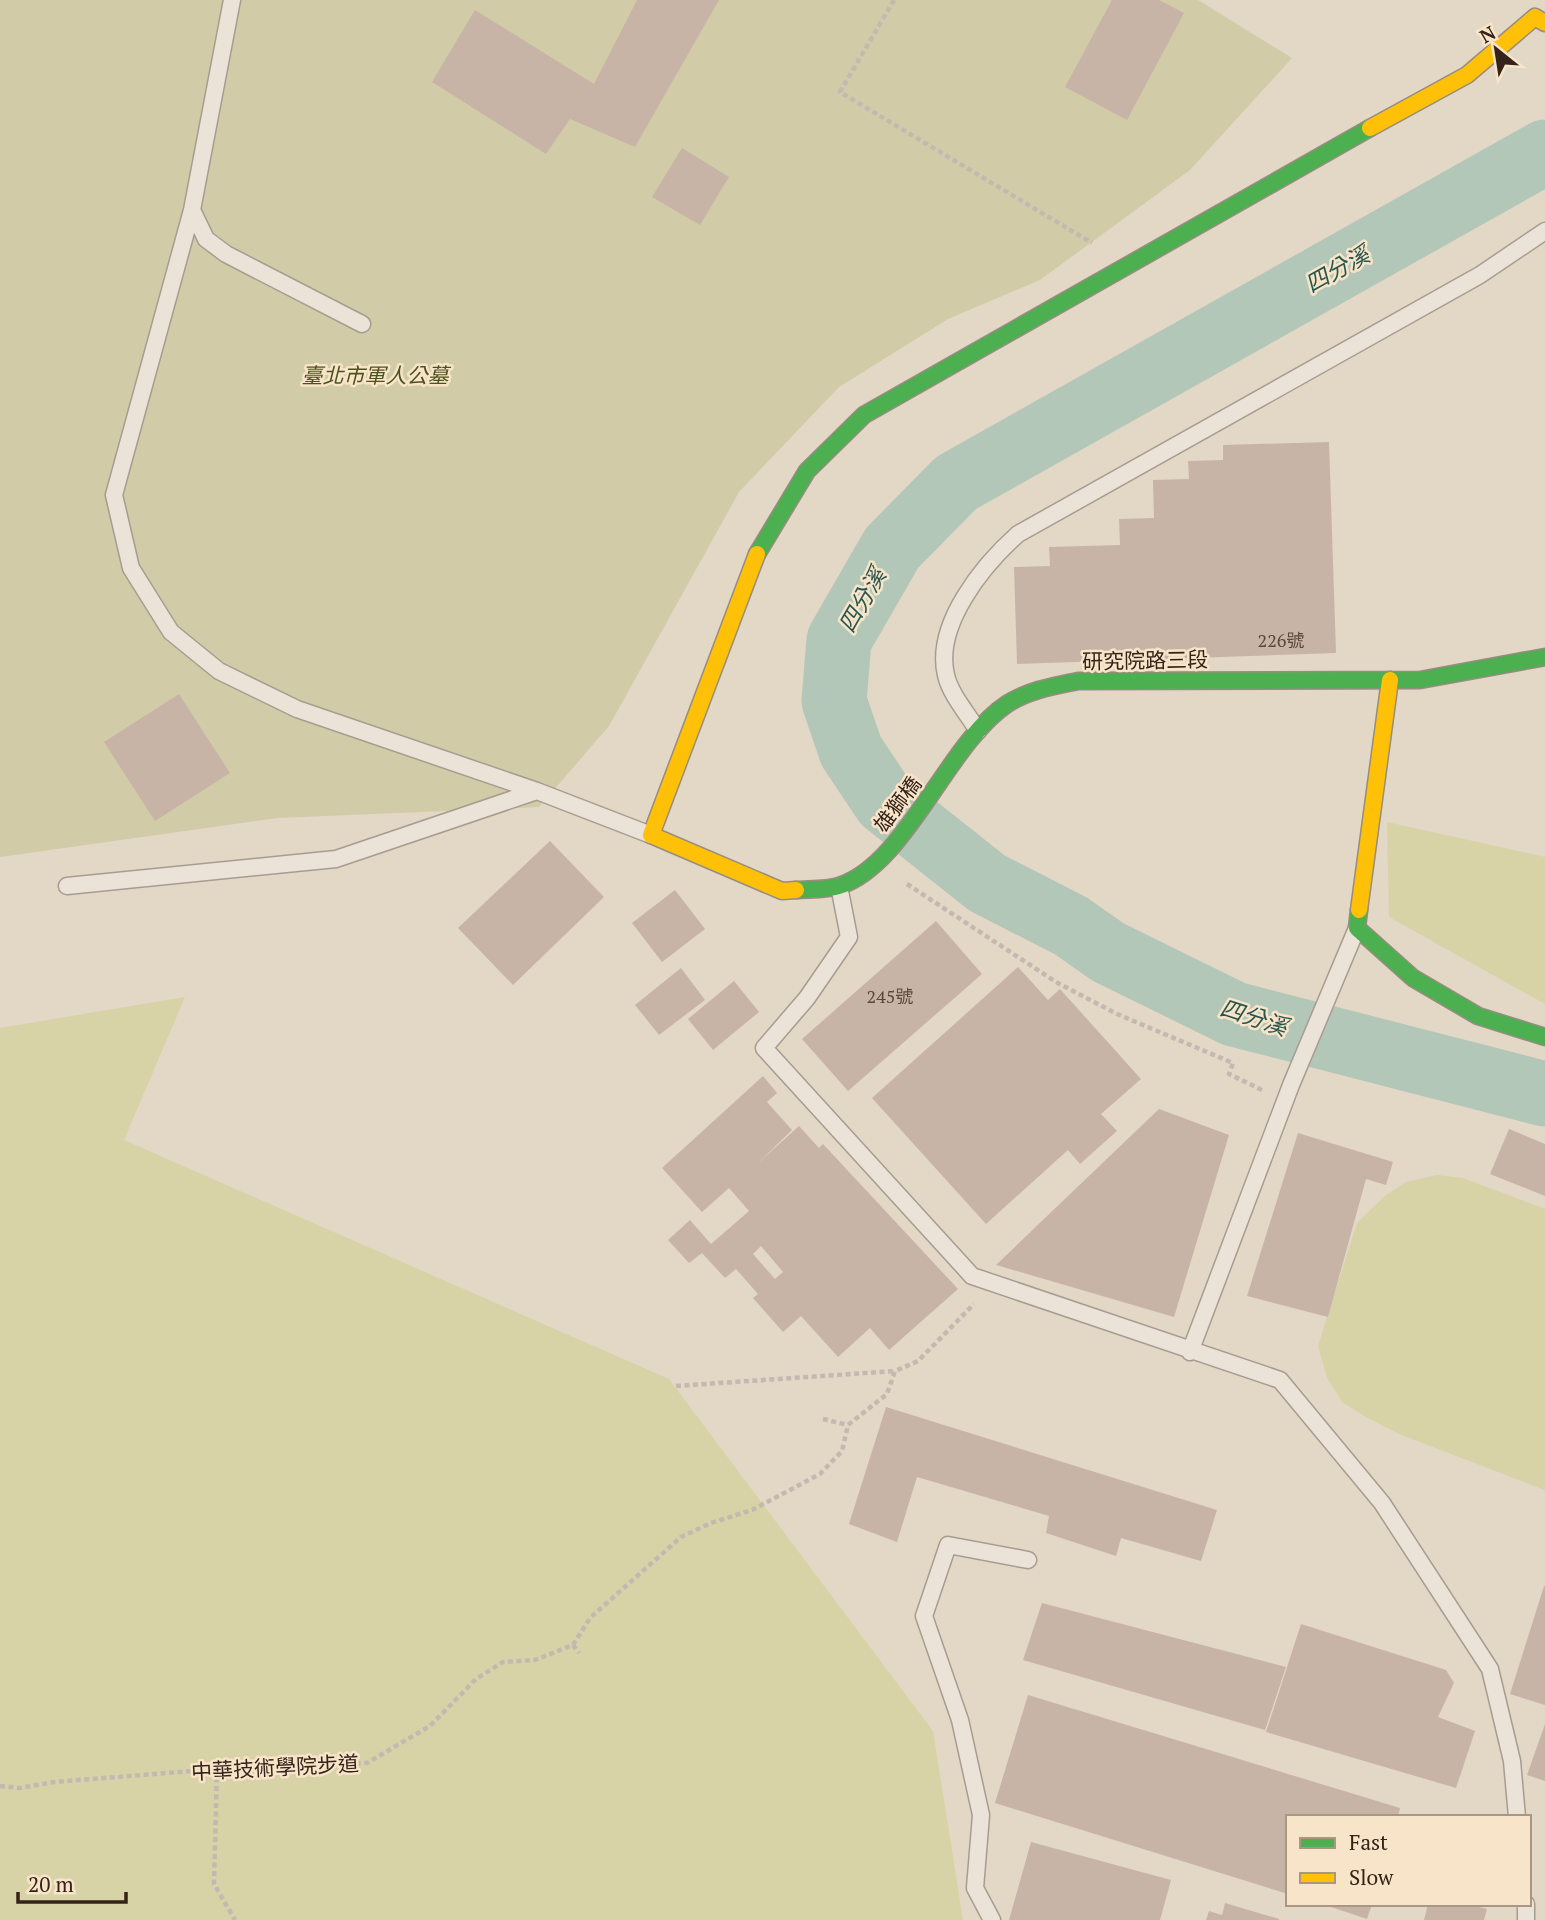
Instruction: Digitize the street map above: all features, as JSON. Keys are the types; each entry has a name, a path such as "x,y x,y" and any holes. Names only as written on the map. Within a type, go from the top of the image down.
{"street":[{"path":"882,858 839,886 782,891 652,835 760,547 807,471 864,415 1298,167 1467,75 1542,17"},
{"name":"研究院路三段","path":"941,781 978,731 1007,705 1041,688 1079,681 1420,680 1545,657"},
{"path":"1390,680 1357,929 1413,978 1478,1016 1545,1037"},
{"name":"雄獅橋","path":"882,858 941,781"}],"lane":[{"path":"232,0 192,210 114,495 131,568 172,632 219,671 297,709 537,791 652,835"},
{"path":"192,210 206,239 226,254 362,324"},
{"path":"978,731 946,678 943,651 950,622 995,554 1011,540 1480,275 1545,231"},
{"path":"67,886 336,859 537,791"},
{"path":"839,886 849,937 807,998 764,1048 972,1276 1190,1352 1280,1380 1382,1503 1490,1669 1512,1761 1517,1815"},
{"path":"1190,1352 1288,1092 1357,929"},
{"path":"992,1920 975,1888 981,1815 960,1720 924,1615 948,1545 1028,1560"}],"path":[{"path":"894,0 840,92 1129,265"},
{"path":"882,858 929,900 1056,982 1117,1014 1233,1063 1229,1074 1242,1083 1288,1092"},
{"path":"676,1386 895,1371 918,1361 972,1309 980,1279"},
{"path":"579,1653 573,1645 590,1618 681,1537 710,1523 752,1510 820,1474 842,1451 848,1425 887,1394 895,1371"},
{"path":"823,1419 848,1425"},
{"name":"中華技術學院步道","path":"0,1786 20,1788 54,1782 217,1769 368,1763 430,1726 476,1679 503,1662 535,1660 573,1645"},
{"path":"217,1769 214,1884 235,1920"}],"shaded area":[{"path":"1387,822 1545,857 1545,1004 1389,917"},
{"path":"185,997 124,1140 669,1379 933,1731 963,1920 0,1920 0,1028"},
{"path":"1437,1175 1463,1178 1545,1209 1545,1490 1399,1434 1364,1416 1342,1402 1327,1377 1318,1346 1357,1223 1386,1195 1406,1182"}],"green space":[{"name":"臺北市軍人公墓","path":"0,0 1198,0 1292,58 1190,170 1040,280 948,319 839,387 739,492 609,726 539,807 277,818 0,857"}],"building":[{"path":"637,0 719,0 635,147 570,119 546,154 432,82 475,10 594,84"},
{"path":"1112,0 1159,0 1184,13 1127,120 1065,87"},
{"path":"682,148 729,177 700,225 652,197"},
{"path":"1329,442 1336,653 1017,664 1014,567 1050,566 1049,547 1120,545 1119,519 1154,518 1153,480 1189,479 1188,461 1223,460 1223,445"},
{"path":"179,694 230,773 155,821 104,742"},
{"path":"550,841 604,897 513,985 458,928"},
{"path":"675,890 705,929 662,962 632,923"},
{"path":"936,921 982,974 848,1091 802,1039"},
{"path":"1018,967 1048,1000 1060,989 1141,1079 1101,1114 1117,1131 1080,1164 1068,1150 986,1224 872,1098"},
{"path":"681,968 705,1000 659,1035 635,1005"},
{"path":"734,981 759,1012 713,1050 688,1019"},
{"path":"763,1076 777,1093 767,1102 792,1130 757,1164 799,1126 819,1148 823,1144 958,1289 889,1350 870,1328 838,1357 801,1316 783,1332 753,1298 758,1294 736,1269 725,1278 702,1253 689,1263 668,1240 690,1220 711,1244 749,1211 729,1188 702,1212 662,1168","holes":["761,1246 783,1272 775,1279 753,1254"]},
{"path":"1159,1109 1229,1135 1174,1317 996,1265"},
{"path":"1509,1129 1545,1144 1545,1196 1490,1174"},
{"path":"1298,1133 1393,1162 1386,1185 1366,1179 1328,1317 1247,1296"},
{"path":"886,1407 1217,1510 1201,1561 1121,1538 1116,1556 1046,1533 1049,1516 917,1477 897,1542 849,1524"},
{"path":"1545,1586 1545,1705 1510,1694"},
{"path":"1042,1603 1286,1667 1265,1730 1023,1660"},
{"path":"1301,1624 1446,1670 1454,1683 1438,1717 1475,1731 1456,1788 1266,1732"},
{"path":"1028,1695 1400,1808 1398,1815 1286,1815 1286,1893 995,1803"},
{"path":"1545,1724 1545,1781 1527,1775"},
{"path":"1031,1842 1171,1880 1160,1920 1009,1920"},
{"path":"1225,1903 1279,1920 1206,1920 1209,1911 1222,1915"},
{"path":"1328,1906 1371,1906 1367,1919"},
{"path":"1428,1906 1476,1906 1487,1909 1484,1920 1424,1920"}],"waterway":[{"name":"四分溪","path":"1545,152 956,483 892,548 839,640 834,701 851,751 885,802 987,883 1071,926 1108,952 1234,1014 1545,1094"}],"traffic: fast":[{"path":"757,554 807,471 864,415 1370,128"},
{"path":"796,890 839,886 863,874 906,830 985,722 1007,704 1033,692 1078,681 1420,680 1545,657"},
{"path":"1359,910 1357,928 1413,978 1478,1016 1545,1037"}],"traffic: slow":[{"path":"1370,128 1467,75 1535,17 1545,23"},
{"path":"757,554 651,835 782,891 796,890"},
{"path":"1359,910 1390,680"}]}
